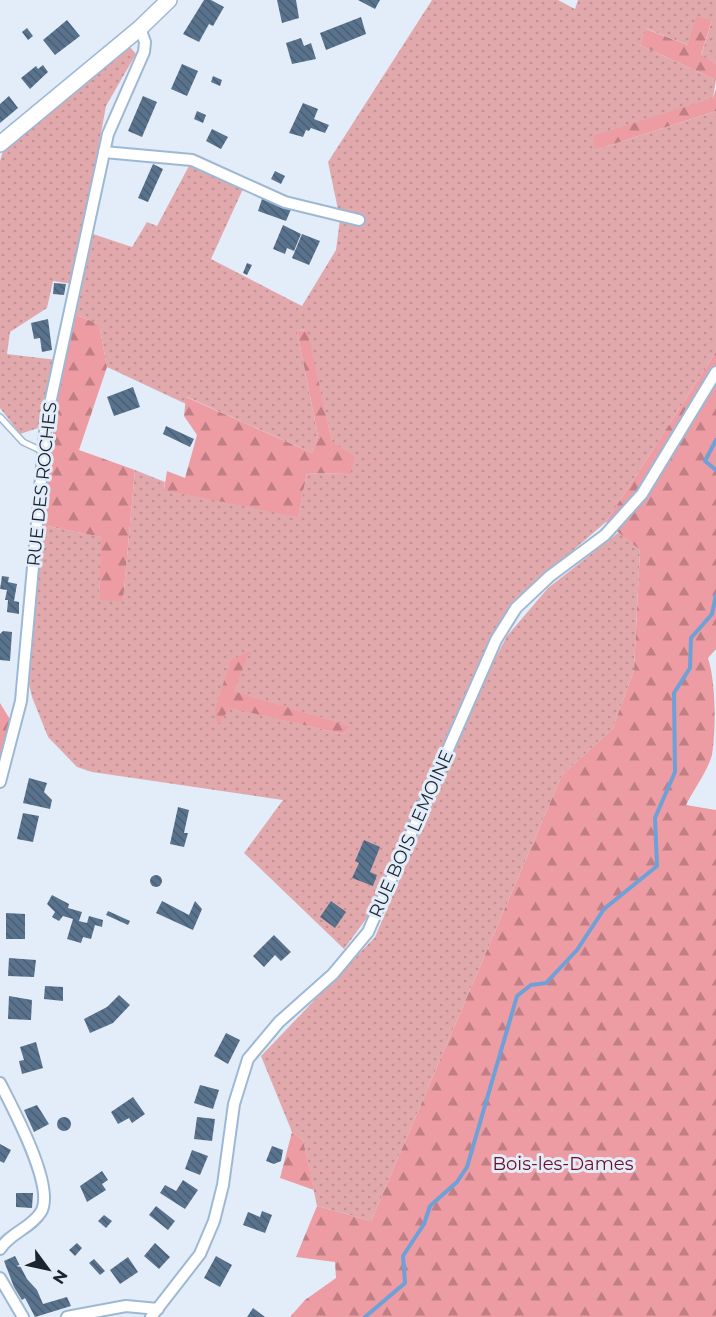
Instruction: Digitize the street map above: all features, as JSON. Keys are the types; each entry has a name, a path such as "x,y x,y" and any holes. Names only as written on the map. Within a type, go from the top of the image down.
{"street":[{"path":"0,144 141,28 169,0"},
{"name":"RUE DES ROCHES","path":"0,782 21,701 46,422 104,152 114,117 144,52 145,42 141,28"},
{"path":"104,152 192,160 285,202 359,220"},
{"name":"RUE BOIS LEMOINE","path":"154,1313 200,1254 214,1221 224,1185 234,1104 248,1059 279,1022 333,974 368,932 496,640 516,608 550,576 605,535 642,494 716,372"},
{"path":"0,1083 26,1130 44,1190 42,1211 31,1223 6,1239 0,1249"},
{"path":"0,1278 23,1317"},
{"path":"68,1317 126,1306 154,1313"}],"lane":[{"path":"0,417 23,442 43,451"}],"shaded area":[{"path":"432,0 558,0 575,9 578,0 716,0 716,64 701,56 712,20 688,45 647,29 640,45 716,80 713,98 595,150 716,111 716,352 606,522 513,602 494,631 375,907 344,949 244,853 283,800 92,772 77,767 48,737 32,697 26,671 42,525 102,537 99,600 123,600 135,470 165,482 164,489 298,516 307,473 350,474 332,442 306,330 297,331 318,436 312,453 187,397 186,404 107,367 99,324 76,315 93,234 132,247 147,222 157,226 190,164 243,189 211,259 302,306 336,250 340,219 328,162","holes":["250,652 233,691 349,726 343,734 229,707 217,725"]},
{"path":"130,47 136,54 106,106 73,284 53,281 47,308 10,332 7,354 57,360 38,428 20,434 0,408 0,161 3,151"},
{"path":"619,532 640,550 634,670 613,728 562,775 371,1221 317,1206 303,1140 292,1132 261,1056 375,937 489,670 507,636 548,588"}],"green space":[{"path":"696,17 712,20 701,55 716,64 716,80 640,45 646,29 688,45"},
{"path":"716,89 716,111 595,150 593,136 713,98"},
{"path":"76,315 99,324 107,367 79,450 135,470 123,601 99,600 101,537 42,525 59,383"},
{"path":"307,330 332,442 355,457 350,474 307,473 298,517 164,490 167,471 185,478 197,435 184,416 186,397 312,453 318,436 297,331"},
{"name":"Bois-les-Dames","path":"716,352 716,649 708,658 714,693 714,732 710,761 686,805 716,810 716,1317 290,1317 305,1300 336,1278 335,1262 296,1257 317,1206 371,1221 562,775 613,728 634,670 640,550 606,522"},
{"path":"250,651 234,691 350,726 343,734 230,708 217,726 215,709 231,660"},
{"path":"0,703 11,721 0,758"},
{"path":"292,1132 303,1140 314,1190 280,1178"}],"building":[{"path":"204,0 211,0 224,7 213,26 209,24 199,42 183,34"},
{"path":"277,0 296,0 299,18 282,23"},
{"path":"358,0 380,0 375,9"},
{"path":"361,17 366,34 326,50 320,33"},
{"path":"67,20 80,36 55,55 43,40"},
{"path":"27,28 33,36 28,40 22,32"},
{"path":"301,38 304,46 311,43 316,59 292,64 286,43"},
{"path":"182,64 198,71 187,96 171,89"},
{"path":"43,65 48,72 30,89 21,78 36,66 38,69"},
{"path":"213,76 222,80 220,86 211,82"},
{"path":"9,96 18,108 0,123 0,104"},
{"path":"143,96 157,102 142,137 128,131"},
{"path":"303,103 318,109 314,119 329,125 325,133 311,128 309,131 306,130 303,137 289,133"},
{"path":"197,111 206,115 203,123 194,119"},
{"path":"212,129 228,137 221,149 206,141"},
{"path":"153,164 163,169 148,202 138,198"},
{"path":"275,171 285,176 281,184 271,179"},
{"path":"263,196 292,207 286,221 258,211"},
{"path":"283,225 301,234 294,251 287,248 285,254 273,249"},
{"path":"302,234 320,241 309,265 292,258"},
{"path":"247,263 252,265 247,275 243,273"},
{"path":"54,283 66,284 64,295 53,294"},
{"path":"48,319 52,350 42,352 40,338 34,339 31,323"},
{"path":"133,387 140,407 114,416 107,397"},
{"path":"166,426 194,439 190,447 163,434"},
{"path":"2,576 9,577 8,582 17,584 14,601 19,602 19,614 7,612 8,600 5,600 7,590 0,589"},
{"path":"3,631 12,632 10,661 0,660 0,634"},
{"path":"29,778 47,783 44,792 52,800 50,809 23,803"},
{"path":"178,807 189,810 184,833 188,833 184,847 170,844"},
{"path":"23,813 39,816 33,842 17,839"},
{"path":"364,840 380,847 370,872 377,875 373,886 352,878 359,863 355,861"},
{"path":"158,875 162,881 158,887 154,887 150,879"},
{"path":"52,895 69,904 68,908 82,912 79,921 87,923 89,916 103,920 102,927 95,925 91,939 83,937 81,943 67,939 73,919 63,916 59,921 52,917 55,912 47,904"},
{"path":"162,901 189,915 195,901 202,909 193,930 156,913"},
{"path":"331,901 346,912 335,928 320,917"},
{"path":"108,911 130,921 128,925 106,915"},
{"path":"6,913 25,914 25,939 6,939"},
{"path":"274,935 291,952 281,961 275,955 264,967 253,956"},
{"path":"9,958 36,960 34,977 8,976"},
{"path":"45,986 63,987 63,1001 44,999"},
{"path":"119,995 130,1005 113,1023 90,1033 84,1019 107,1007"},
{"path":"9,996 32,1000 31,1020 8,1019"},
{"path":"226,1033 240,1040 228,1064 214,1056"},
{"path":"36,1042 43,1068 22,1074 19,1061 24,1060 20,1047"},
{"path":"200,1085 219,1090 213,1109 194,1103"},
{"path":"133,1097 145,1114 132,1123 129,1118 118,1124 111,1112"},
{"path":"37,1105 49,1124 34,1132 24,1110"},
{"path":"64,1117 69,1119 71,1124 69,1129 64,1131 59,1129 57,1124 59,1119"},
{"path":"197,1117 215,1119 212,1141 194,1139"},
{"path":"0,1144 11,1150 4,1163 0,1161"},
{"path":"272,1146 283,1150 281,1161 274,1164 266,1161"},
{"path":"192,1150 208,1156 200,1175 185,1169"},
{"path":"102,1171 108,1180 102,1184 106,1190 87,1202 80,1186"},
{"path":"183,1180 198,1190 185,1209 160,1193 165,1185 176,1191"},
{"path":"16,1193 33,1193 32,1208 16,1207"},
{"path":"156,1206 175,1221 168,1230 149,1215"},
{"path":"262,1211 272,1215 265,1233 243,1225 248,1212 260,1217"},
{"path":"104,1215 112,1221 106,1228 98,1221"},
{"path":"77,1243 82,1248 75,1256 69,1250"},
{"path":"155,1243 170,1257 159,1269 144,1256"},
{"path":"15,1256 27,1279 37,1290 43,1304 67,1297 71,1306 35,1317 25,1298 22,1300 14,1287 4,1261"},
{"path":"216,1256 232,1265 220,1287 204,1278"},
{"path":"128,1257 138,1272 120,1284 110,1270"},
{"path":"94,1259 105,1271 100,1275 89,1263"},
{"path":"253,1308 265,1317 247,1317"}],"waterway":[{"path":"716,440 705,461 716,470"},
{"path":"365,1317 405,1283 403,1256 424,1224 430,1206 457,1182 467,1167 517,996 531,985 546,983 577,950 604,909 657,866 655,818 675,772 674,693 690,668 691,638 712,614 716,595"}]}
